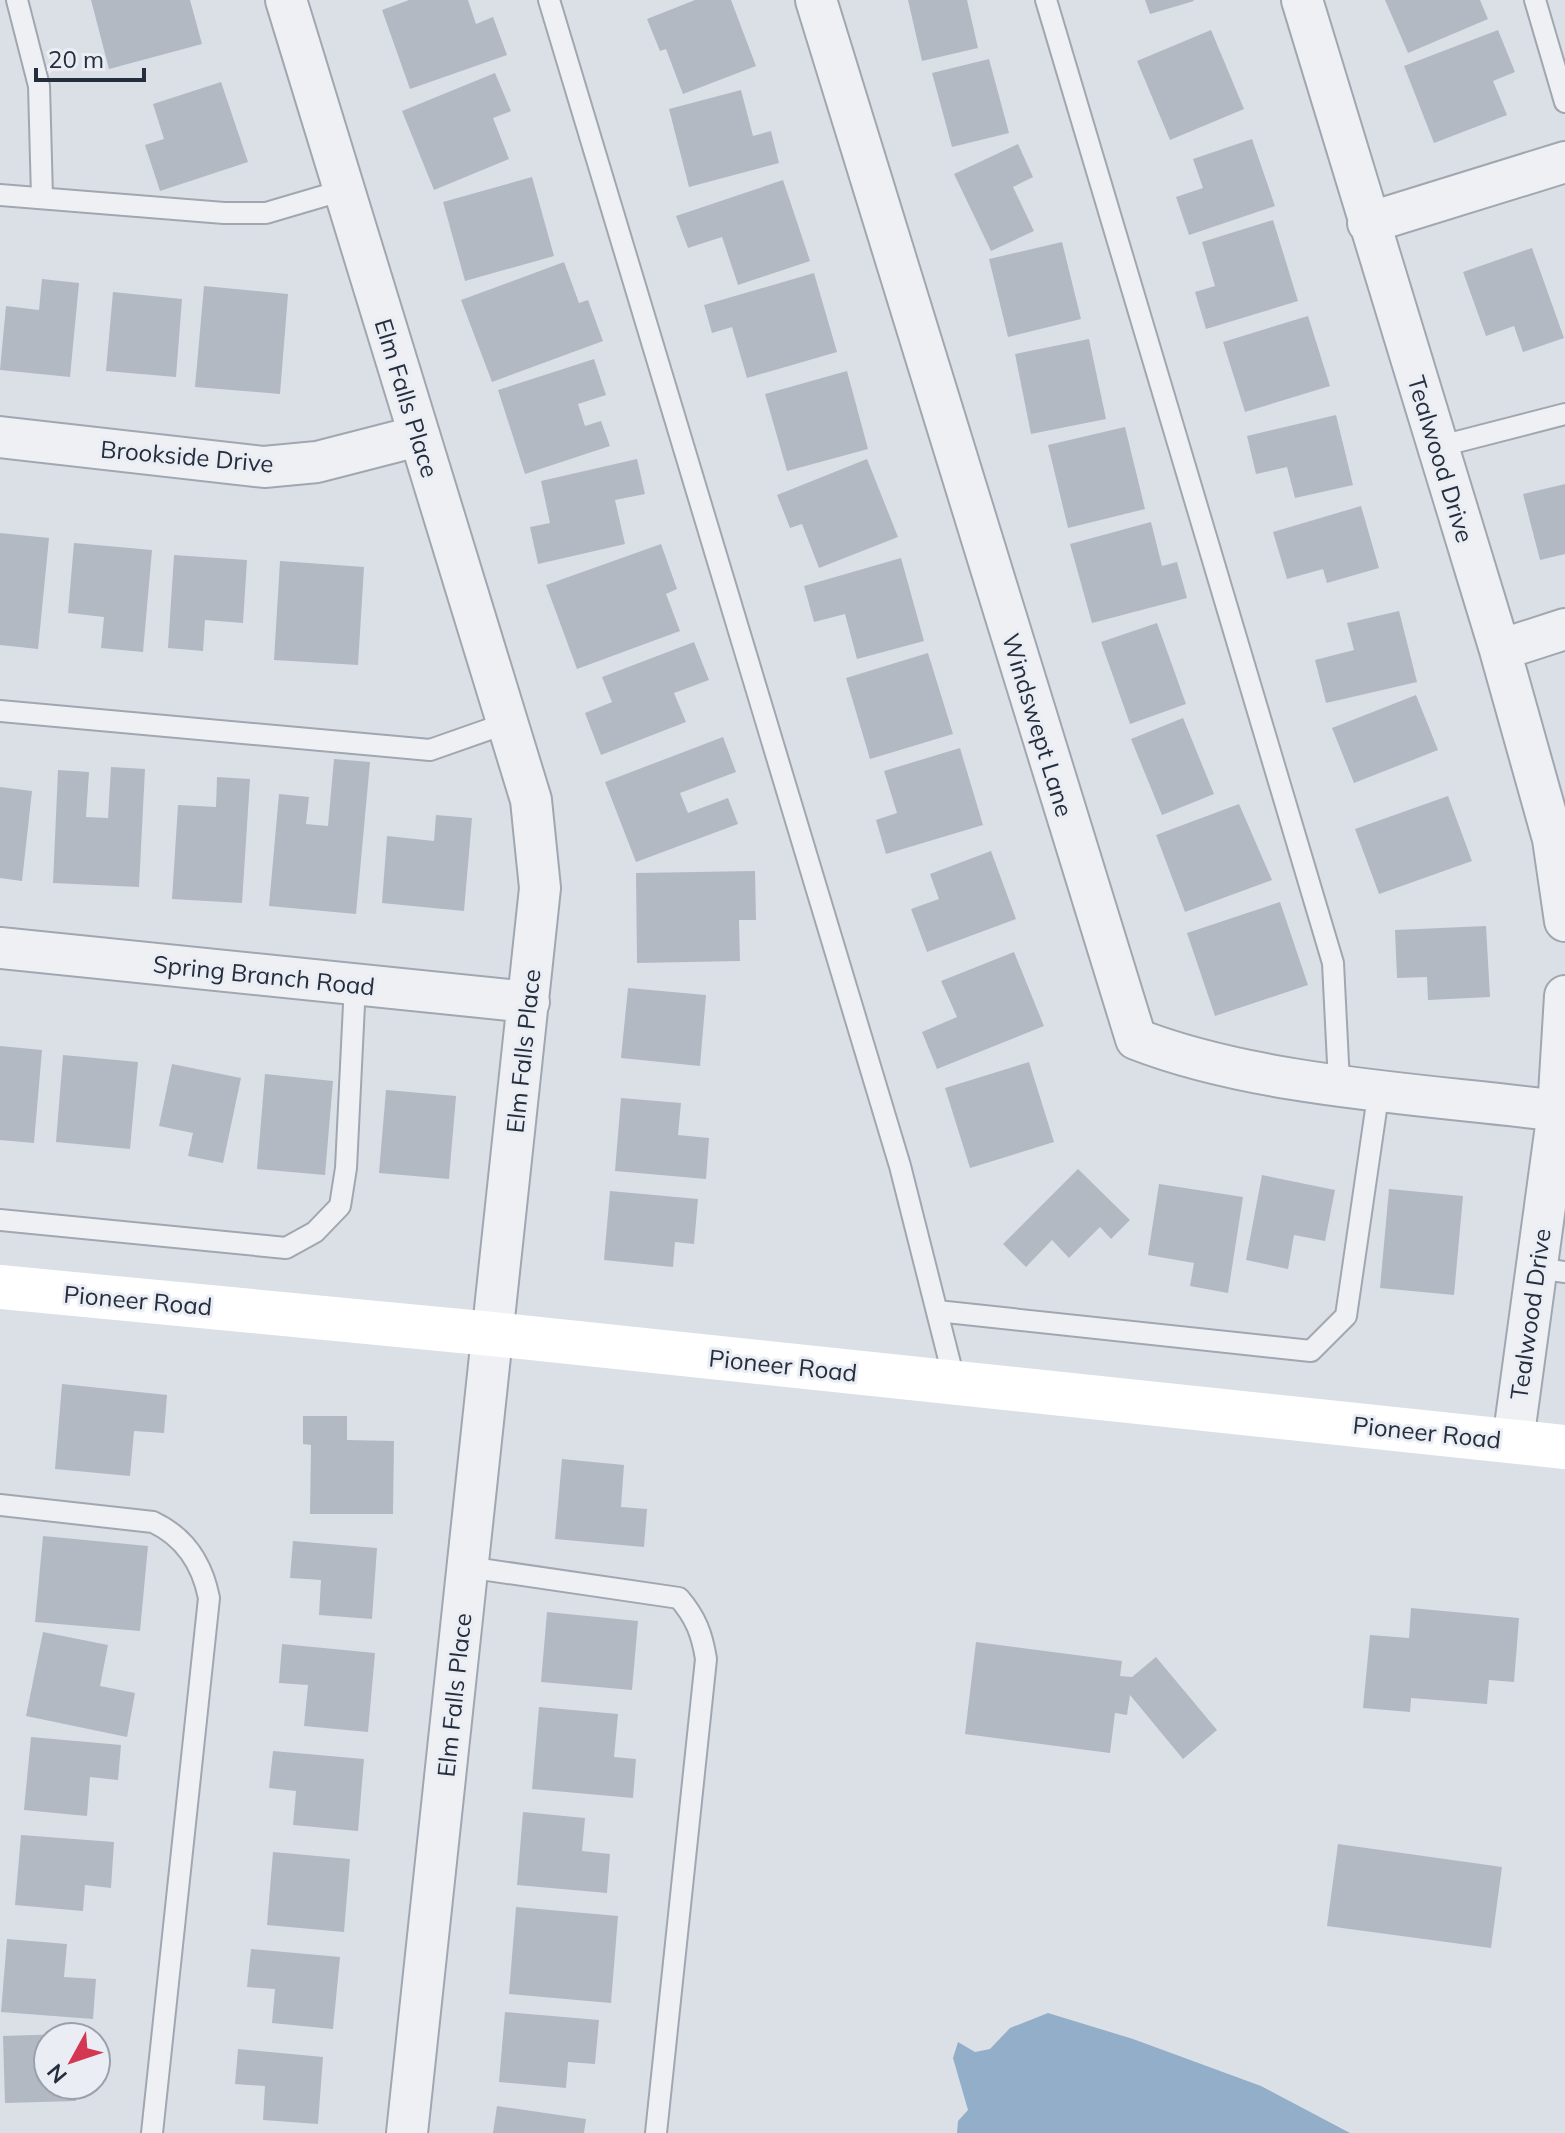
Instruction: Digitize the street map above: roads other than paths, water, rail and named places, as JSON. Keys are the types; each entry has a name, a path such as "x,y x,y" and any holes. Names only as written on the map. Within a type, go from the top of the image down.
{"main road":[{"name":"Pioneer Road","path":"0,1287 492,1334 1565,1447"}],"street":[{"name":"Elm Falls Place","path":"286,0 531,800 540,888 407,2133"},
{"name":"Windswept Lane","path":"816,0 1136,1039 1186,1058 1379,1089 1558,1111"},
{"name":"Tealwood Drive","path":"1302,0 1500,650 1553,839 1565,921"},
{"path":"1368,223 1565,162"},
{"name":"Brookside Drive","path":"0,437 264,467 317,462 418,436"},
{"path":"1500,650 1565,629"},
{"name":"Spring Branch Road","path":"0,948 529,1002"},
{"name":"Tealwood Drive","path":"1513,1441 1551,1270 1565,996"}],"lane":[{"path":"17,0 39,86 42,197"},
{"path":"549,0 896,1151 955,1383"},
{"path":"1046,0 1333,963 1339,1083"},
{"path":"1535,0 1565,102"},
{"path":"0,195 224,213 266,213 344,190"},
{"path":"1437,447 1565,414"},
{"path":"0,711 430,750 507,723"},
{"path":"0,1220 286,1248 315,1232 340,1206 355,984"},
{"path":"937,1311 1311,1351 1346,1316 1379,1089"},
{"path":"0,1505 153,1522 174,1532 205,1575 209,1598 152,2133"},
{"path":"467,1567 679,1598 695,1616 702,1634 706,1659 656,2133"}],"water":[{"path":"1048,2013 1133,2039 1261,2086 1350,2133 957,2133 958,2121 968,2110 953,2058 958,2042 975,2052 990,2049 1010,2028"}]}
